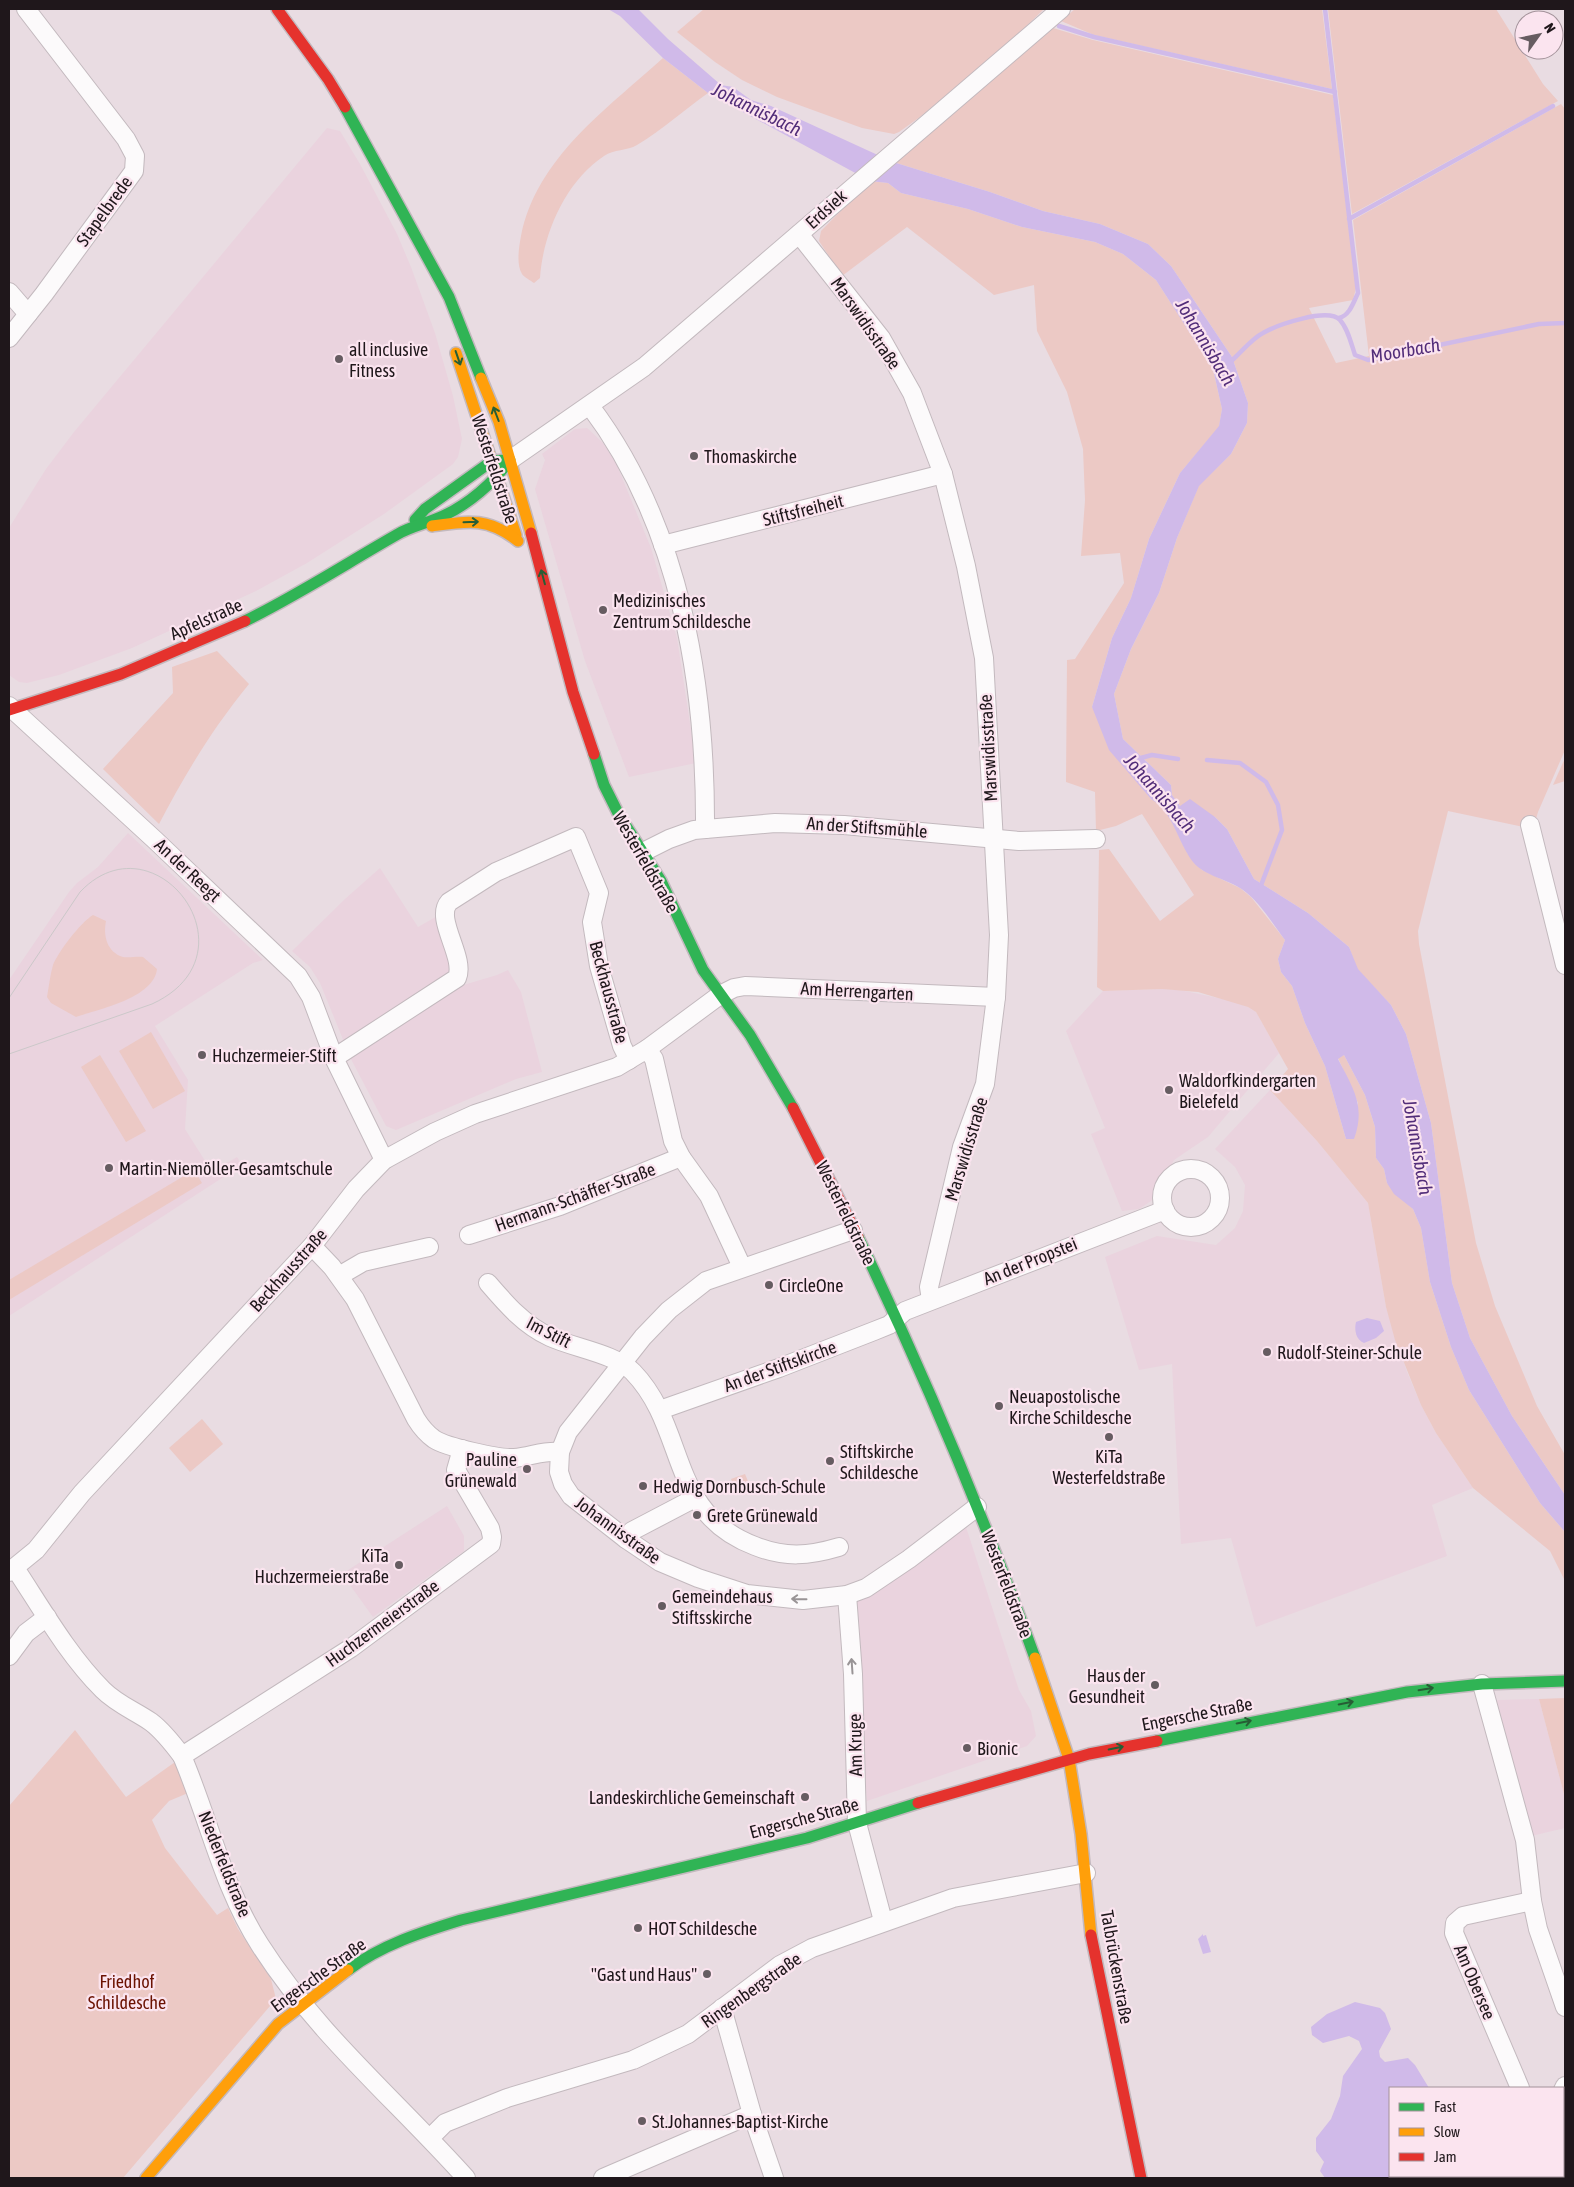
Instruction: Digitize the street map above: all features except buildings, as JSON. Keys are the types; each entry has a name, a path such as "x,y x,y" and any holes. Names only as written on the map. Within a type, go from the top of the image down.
{"main road":[{"name":"Westerfeldstraße","path":"277,9 328,79 359,130 446,291 463,327 499,422 573,692"},
{"name":"Westerfeldstraße","path":"420,246 438,302"},
{"name":"Westerfeldstraße","path":"405,530 485,521 497,524 520,545 451,340"},
{"path":"492,461 510,460"},
{"name":"Apfelstraße","path":"10,709 112,677 215,635 301,593 405,530 446,514 498,478 510,460"},
{"name":"Apfelstraße","path":"405,530 426,509 492,461"},
{"name":"Westerfeldstraße","path":"528,567 604,785 619,816 661,881 703,970 750,1035 791,1100 852,1230 898,1317 1021,1617 1069,1759"},
{"name":"Engersche Straße","path":"146,2178 278,2024 352,1967 379,1951 421,1932 461,1920 807,1838 937,1796 1069,1759 1150,1741 1378,1697 1444,1687 1565,1681"},
{"name":"Talbrückenstraße","path":"1069,1759 1086,1874 1093,1942 1141,2178"}],"street":[{"name":"Stapelbrede","path":"9,338 134,171 135,156 126,139 26,9"},
{"name":"Erdsiek","path":"590,406 644,367 1060,9"},
{"name":"Marswidisstraße","path":"799,234 866,317 893,356 912,393 943,474 966,566 984,658 999,936 996,997 985,1084 962,1146 929,1287 931,1300"},
{"path":"9,292 28,314"},
{"path":"590,406 629,466 663,545 691,650 704,769 705,829"},
{"name":"Westerfeldstraße","path":"510,460 590,406"},
{"name":"Stiftsfreiheit","path":"663,545 943,474"},
{"name":"An der Reegt","path":"10,709 156,840 298,976 311,997 334,1058 384,1160"},
{"name":"An der Stiftsmühle","path":"643,852 683,833 705,829 775,823 820,823 1019,841 1096,839"},
{"path":"1530,825 1560,916 1565,965"},
{"name":"Beckhausstraße","path":"334,1058 457,978 458,964 445,915 446,906 449,902 496,872 576,837 599,893 592,927 599,966 622,1046 630,1060"},
{"name":"Am Herrengarten","path":"720,995 734,988 745,986 996,997"},
{"name":"Beckhausstraße","path":"12,1570 36,1550 89,1486 312,1246 356,1189 384,1160 434,1132 475,1114 506,1102 602,1072 630,1060 720,995"},
{"path":"646,1049 654,1059 668,1126 680,1157 710,1196 742,1267"},
{"name":"Hermann-Schäffer-Straße","path":"470,1235 560,1206 680,1157"},
{"name":"An der Propstei","path":"898,1317 905,1311 931,1300 1165,1210"},
{"name":"Johannisstraße","path":"852,1230 706,1281 677,1304 643,1337 568,1432 560,1452 558,1472 563,1484 571,1496 626,1539 660,1562 698,1578 747,1594 802,1600 847,1595 866,1588 903,1564 977,1507"},
{"path":"312,1246 339,1276 355,1299 422,1427 436,1440 462,1449 513,1458 550,1451 560,1452"},
{"path":"339,1276 363,1262 429,1246"},
{"name":"Im Stift","path":"488,1283 523,1321 550,1337 622,1364"},
{"name":"An der Stiftskirche","path":"660,1410 889,1325 898,1317"},
{"path":"622,1364 632,1371 660,1410 695,1498 709,1518 730,1534 766,1551 799,1556 814,1555 839,1547"},
{"name":"Huchzermeierstraße","path":"182,1756 351,1648 491,1544 490,1528 456,1470 462,1449"},
{"path":"626,1539 632,1531 695,1498"},
{"name":"Niederfeldstraße","path":"12,1570 103,1690 128,1710 151,1723 169,1739 182,1756 234,1898 260,1945 302,2004 312,2017 430,2138 466,2178"},
{"name":"Am Kruge","path":"847,1595 854,1715 857,1823 883,1921"},
{"path":"9,1656 26,1633 48,1617"},
{"path":"1482,1684 1525,1840 1532,1900 1538,1929 1565,2007"},
{"name":"Ringenbergstraße","path":"430,2138 445,2123 507,2098 634,2060 688,2034 780,1965 812,1948 883,1921 953,1898 1086,1874"},
{"name":"Am Obersee","path":"1520,2087 1454,1933 1455,1923 1463,1916 1532,1900"},
{"path":"722,2008 752,2114 774,2178"},
{"path":"603,2178 752,2114"}],"shaded area":[{"path":"327,128 340,131 360,164 397,234 411,267 435,333 453,396 462,439 458,457 453,464 384,514 307,563 256,591 132,648 59,675 27,683 19,682 9,675 9,528 46,469 74,432"},
{"path":"587,428 603,443 616,463 651,548 677,638 696,763 629,777 585,661 535,489 545,460 542,454 575,429"},
{"path":"128,833 263,960 253,963 155,1026 188,1080 185,1129 212,1172 237,1157 242,1165 9,1316 9,980 69,892 77,883 98,867"},
{"path":"380,868 418,927 439,915 460,986 508,970 521,992 542,1072 516,1079 396,1130 386,1126 351,1059 320,983 310,967 292,951"},
{"name":"Waldorfkindergarten Bielefeld","path":"1180,990 1232,1001 1248,1007 1256,1012 1279,1053 1208,1137 1174,1160 1151,1201 1139,1209 1122,1211 1091,1134 1105,1128 1066,1031 1103,991"},
{"name":"Rudolf-Steiner-Schule","path":"1270,1090 1317,1141 1368,1203 1386,1307 1407,1372 1421,1405 1436,1433 1473,1488 1432,1505 1447,1556 1256,1627 1231,1538 1181,1544 1172,1364 1139,1370 1105,1257 1157,1236 1216,1245 1235,1228 1243,1211 1245,1185 1235,1167 1215,1149"},
{"name":"KiTa Huchzermeierstraße","path":"447,1506 464,1536 464,1551 373,1617 342,1574"},
{"path":"965,1524 1019,1690 1031,1711 1036,1736 1027,1746 867,1801 852,1601"},
{"path":"1539,1699 1565,1798 1565,1828 1527,1837 1494,1703 1498,1700"}],"green space":[{"path":"704,9 1044,9 1011,41 920,117 894,134 862,128 777,97 742,80 715,62 677,32"},
{"path":"1075,9 1322,9 1332,89 1094,35 1061,21"},
{"path":"1328,9 1496,9 1514,38 1514,60 1528,60 1543,84 1558,101 1352,214"},
{"path":"1053,28 1093,40 1333,95 1356,288 1353,300 1309,308 1336,363 1369,356 1353,220 1561,104 1565,109 1565,750 1538,812 1533,829 1448,811 1418,931 1476,1243 1495,1306 1537,1406 1565,1455 1565,1495 1512,1416 1470,1338 1452,1283 1431,1123 1406,1034 1391,1005 1357,969 1349,947 1308,913 1254,879 1227,829 1215,817 1180,806 1172,795 1171,785 1123,739 1114,694 1131,649 1159,593 1177,538 1199,485 1231,454 1247,423 1248,403 1232,357 1171,266 1148,244 1100,224 1043,211 990,192 893,162"},
{"path":"663,58 708,93 637,145 604,156 578,179 559,210 552,226 546,243 540,278 534,283 522,274 520,270 519,250 529,208 542,182 558,158 577,136"},
{"path":"870,181 888,183 901,193 968,209 1022,227 1095,242 1123,254 1156,280 1213,369 1222,409 1219,427 1180,473 1149,539 1131,598 1112,638 1092,707 1134,777 1151,799 1160,804 1170,818 1188,854 1202,870 1240,888 1251,897 1285,940 1278,959 1281,972 1292,986 1305,1023 1325,1066 1346,1139 1358,1103 1338,1058 1344,1055 1365,1095 1375,1127 1376,1158 1384,1169 1387,1183 1413,1209 1421,1228 1430,1282 1451,1347 1469,1390 1540,1503 1565,1532 1565,1581 1550,1551 1473,1488 1436,1433 1421,1405 1395,1340 1386,1307 1368,1203 1317,1141 1270,1090 1288,1069 1256,1012 1248,1007 1198,992 1162,989 1103,991 1097,987 1099,850 1109,849 1160,921 1194,895 1142,814 1116,826 1096,831 1095,792 1066,782 1067,660 1075,659 1124,583 1120,553 1081,556 1085,500 1083,449 1067,392 1037,331 1034,285 994,295 907,227 842,276 819,241 821,231"},
{"path":"217,651 249,684 223,717 200,752 159,824 103,769 173,693 172,667"},
{"path":"1565,758 1565,781 1553,785"},
{"path":"93,915 106,921 107,943 113,951 123,957 143,957 157,969 154,979 136,995 111,1006 76,1017 51,1003 47,997 53,965 76,930"},
{"path":"151,1032 185,1091 153,1109 119,1051"},
{"path":"100,1055 146,1131 126,1142 81,1067"},
{"path":"194,1170 202,1183 9,1300 9,1280"},
{"path":"202,1419 223,1444 190,1472 169,1448"},
{"path":"745,1474 750,1486 736,1492 731,1479"},
{"path":"1565,1698 1565,1798 1539,1699"},
{"name":"Friedhof Schildesche","path":"75,1730 126,1797 175,1762 188,1793 169,1801 152,1820 165,1848 217,1915 228,1908 238,1929 271,1979 276,1999 123,2178 9,2178 9,1806"}],"water":[{"name":"Johannisbach","path":"608,9 638,9 668,39 721,85 733,87 751,100 771,106 893,162 990,192 1043,211 1100,224 1148,244 1171,266 1232,357 1248,403 1247,423 1231,454 1199,486 1177,538 1159,593 1131,649 1114,694 1123,739 1171,785 1172,795 1180,806 1190,799 1215,817 1227,829 1254,879 1308,913 1349,947 1358,969 1391,1005 1406,1034 1431,1123 1452,1283 1470,1338 1512,1416 1565,1495 1565,1532 1540,1503 1469,1390 1451,1347 1430,1282 1421,1228 1413,1209 1394,1194 1387,1183 1384,1169 1376,1158 1375,1127 1365,1095 1344,1055 1338,1059 1353,1088 1359,1117 1354,1139 1346,1139 1325,1066 1305,1023 1292,986 1281,972 1278,959 1285,940 1249,895 1237,886 1203,871 1193,862 1165,812 1151,799 1109,750 1092,707 1112,638 1131,598 1149,539 1180,473 1219,426 1222,409 1213,369 1156,280 1123,254 1095,242 1022,227 968,209 901,193 888,183 870,181 708,93 663,58 620,16"},
{"path":"1367,1318 1380,1321 1384,1331 1376,1338 1364,1343 1357,1337 1355,1325 1356,1322"},
{"path":"1203,1934 1203,1936 1206,1935 1211,1952 1203,1954 1198,1939"},
{"path":"1355,2002 1380,2008 1385,2013 1391,2029 1379,2051 1380,2057 1385,2062 1408,2058 1415,2065 1428,2087 1389,2087 1389,2177 1426,2178 1325,2178 1320,2171 1324,2162 1316,2151 1316,2138 1331,2119 1340,2096 1343,2076 1362,2049 1359,2041 1349,2036 1323,2043 1312,2035 1311,2027 1327,2014"}],"waterway":[{"path":"1325,9 1358,293 1349,311 1339,318"},
{"path":"1059,26 1094,37 1335,92"},
{"path":"1349,219 1553,106"},
{"name":"Moorbach","path":"1229,363 1263,333 1290,322 1314,316 1334,316 1340,320 1347,332 1355,355 1368,360 1539,324 1565,323"},
{"name":"Johannisbach","path":"1137,759 1152,755 1178,759"},
{"path":"1207,760 1240,763 1266,782 1278,805 1282,830 1260,888"}],"tram line":[{"path":"9,998 80,892 109,872 138,869 164,880 185,900 197,926 197,954 183,982 152,1004 9,1054"}],"traffic: fast":[{"path":"345,107 449,297 481,378"},
{"path":"415,520 425,509 492,461 506,460"},
{"path":"245,621 303,590 398,534 453,511 488,485 510,460"},
{"path":"594,754 604,785 619,815 661,881 703,970 750,1035 793,1108"},
{"path":"858,1237 952,1445 995,1551 1035,1658"},
{"path":"1157,1741 1407,1692 1482,1684 1565,1681"},
{"path":"348,1970 388,1946 461,1920 807,1838 918,1803"}],"traffic: slow":[{"path":"456,353 516,535"},
{"path":"481,378 499,422 531,533"},
{"path":"432,526 467,522 487,524 507,533 518,541"},
{"path":"1035,1658 1069,1759 1081,1834 1091,1935"},
{"path":"146,2178 278,2024 348,1970"}],"traffic: jam":[{"path":"277,9 328,79 345,107"},
{"path":"531,533 573,692 594,754"},
{"path":"9,710 121,674 245,621"},
{"path":"793,1108 858,1237"},
{"path":"918,1803 1089,1754 1157,1741"},
{"path":"1091,1935 1141,2178"}],"place":[{"name":"all inclusive Fitness","path":"339,359"},
{"name":"Thomaskirche","path":"694,456"},
{"name":"Medizinisches Zentrum Schildesche","path":"603,610"},
{"name":"Huchzermeier-Stift","path":"202,1055"},
{"name":"Waldorfkindergarten Bielefeld","path":"1169,1090"},
{"name":"Martin-Niemöller-Gesamtschule","path":"109,1168"},
{"name":"CircleOne","path":"769,1285"},
{"name":"Rudolf-Steiner-Schule","path":"1267,1352"},
{"name":"Neuapostolische Kirche Schildesche","path":"999,1406"},
{"name":"KiTa Westerfeldstraße","path":"1109,1437"},
{"name":"Stiftskirche Schildesche","path":"830,1461"},
{"name":"Pauline Grünewald","path":"527,1469"},
{"name":"Hedwig Dornbusch-Schule","path":"643,1486"},
{"name":"Grete Grünewald","path":"697,1515"},
{"name":"KiTa Huchzermeierstraße","path":"399,1565"},
{"name":"Gemeindehaus Stiftsskirche","path":"662,1606"},
{"name":"Haus der Gesundheit","path":"1155,1685"},
{"name":"Bionic","path":"967,1748"},
{"name":"Landeskirchliche Gemeinschaft","path":"805,1797"},
{"name":"HOT Schildesche","path":"638,1928"},
{"name":"\"Gast und Haus\"","path":"707,1974"},
{"name":"St.Johannes-Baptist-Kirche","path":"642,2121"}]}
